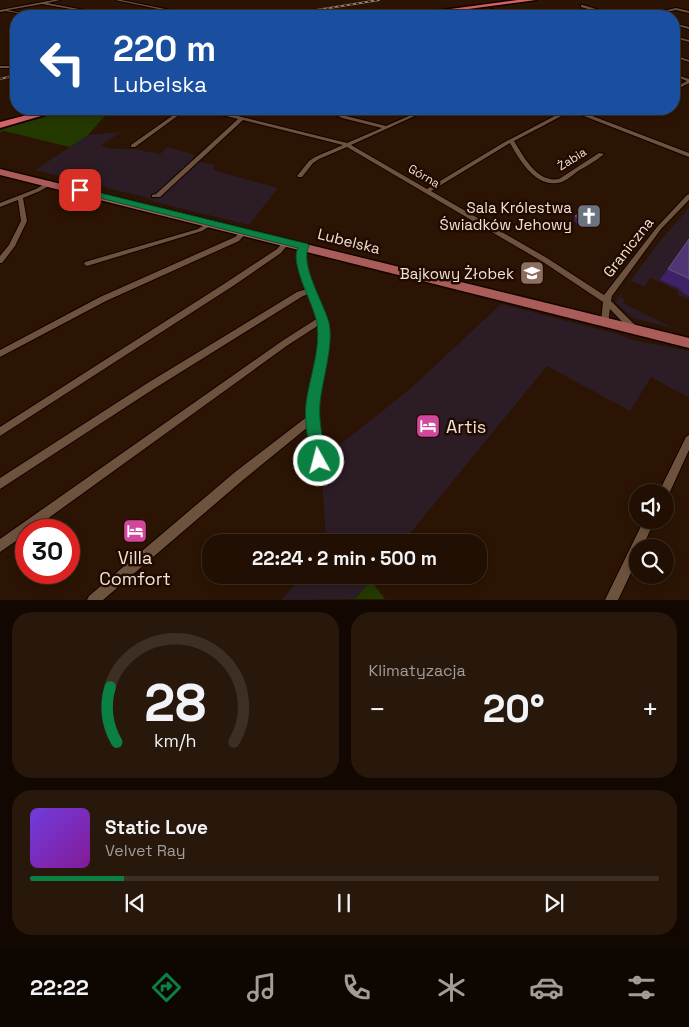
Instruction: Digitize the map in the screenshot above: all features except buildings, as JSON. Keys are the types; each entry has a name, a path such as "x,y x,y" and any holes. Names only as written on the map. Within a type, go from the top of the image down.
{"highway":[{"path":"450,10 533,0"},
{"path":"0,126 39,115"}],"main road":[{"name":"Lubelska","path":"2,174 50,183 689,342"}],"street":[{"path":"1,10 59,0"},
{"path":"116,0 168,10"},
{"path":"129,2 135,0"},
{"path":"42,3 81,10"},
{"path":"582,6 596,10"},
{"path":"671,10 676,9 689,12"},
{"path":"133,146 177,115"},
{"name":"Górna","path":"233,115 346,144 545,260 606,300 634,329"},
{"path":"338,115 385,127"},
{"path":"300,176 314,160 414,115"},
{"path":"427,191 559,115"},
{"path":"586,115 689,155"},
{"path":"154,196 158,196 242,118"},
{"name":"Żabia","path":"511,141 531,170 553,182 561,180 601,154"},
{"path":"0,205 50,183"},
{"name":"Graniczna","path":"605,322 608,295 659,228 689,196"},
{"path":"0,260 12,246 24,220 20,197"},
{"path":"87,264 202,229 211,223"},
{"path":"0,354 103,299 237,239 245,231"},
{"path":"0,432 230,284 279,251 287,242"},
{"path":"304,246 301,257 310,291 322,319 323,340 313,406 320,474"},
{"path":"0,484 157,382 300,294 310,291"},
{"path":"0,546 285,343 322,319"},
{"path":"93,600 238,476 313,417"},
{"path":"668,484 689,440"},
{"path":"611,600 646,529"}],"shaded area":[{"path":"121,132 100,146 115,149 134,149 160,154 167,147 195,155 191,160 214,165 213,170 278,188 249,225 155,202 146,197 106,188 107,186 102,187 35,170 88,135"},
{"path":"689,208 689,300 677,294 678,291 650,278 644,287 631,281 620,297 625,299 623,303 669,326 689,332 633,318 616,303 617,299 660,241"},
{"path":"501,304 621,335 632,340 689,351 689,398 651,377 630,411 547,366 410,534 326,534 321,460 410,389"},
{"path":"296,584 368,584 355,599 281,600"}],"green space":[{"path":"51,115 106,115 88,135 70,147 4,131 0,132 0,130"},
{"path":"368,584 373,584 385,599 355,599"}],"railway":[{"path":"316,10 379,0"},
{"path":"0,79 10,76"}],"place":[{"name":"Sala Królestwa Świadków Jehowy","path":"589,216"},
{"name":"Bajkowy Żłobek","path":"532,273"},
{"name":"Artis","path":"428,426"},
{"name":"Villa Comfort","path":"135,531"}],"route":[{"path":"80,190 304,246 301,252 302,264 323,324 322,357 313,406 319,461"}]}
